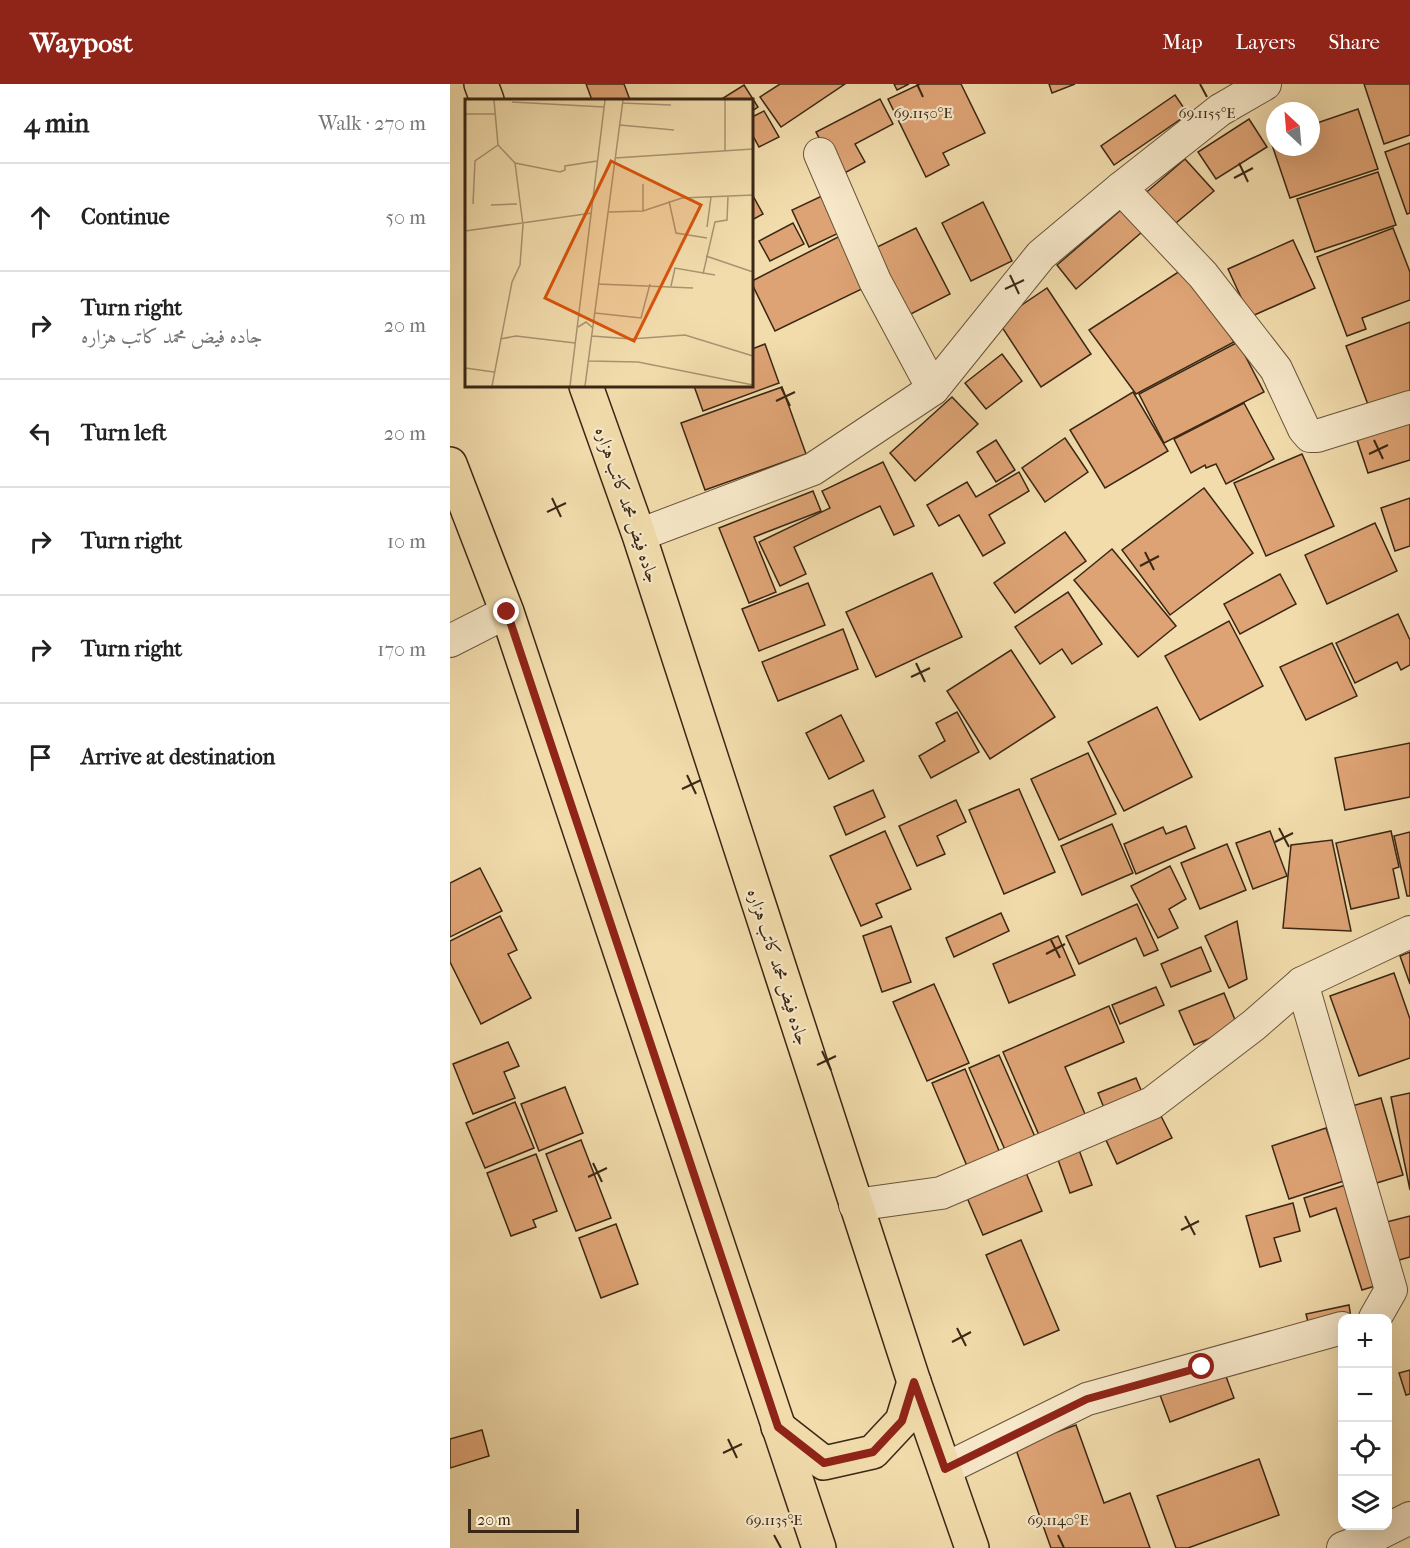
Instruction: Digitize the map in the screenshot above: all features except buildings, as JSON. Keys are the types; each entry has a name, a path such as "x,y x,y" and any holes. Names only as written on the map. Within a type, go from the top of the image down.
{"main road":[{"path":"481,84 487,99"},
{"name":"جاده فیض محمد کاتب هزاره","path":"586,387 639,535 855,1204 972,1548"},
{"path":"450,464 507,612 819,1548"},
{"path":"778,1427 824,1463 873,1452 902,1421 914,1382"}],"street":[{"path":"639,535 813,469 933,389 1041,255 1120,188 1220,110 1265,84"},
{"path":"820,154 875,280 933,389"},
{"path":"1120,188 1203,274 1276,369 1304,429 1310,435 1317,436 1410,407"},
{"path":"450,641 507,612"},
{"path":"855,1204 941,1193 1152,1103 1254,1025 1302,983 1410,932"},
{"path":"1302,983 1392,1290 1377,1314"},
{"path":"945,1469 1087,1399 1338,1329"},
{"path":"1343,1548 1372,1538 1410,1518"}],"route":[{"path":"507,612 778,1427 824,1463 873,1452 902,1421 914,1382 945,1469 1087,1399 1202,1367"}]}
